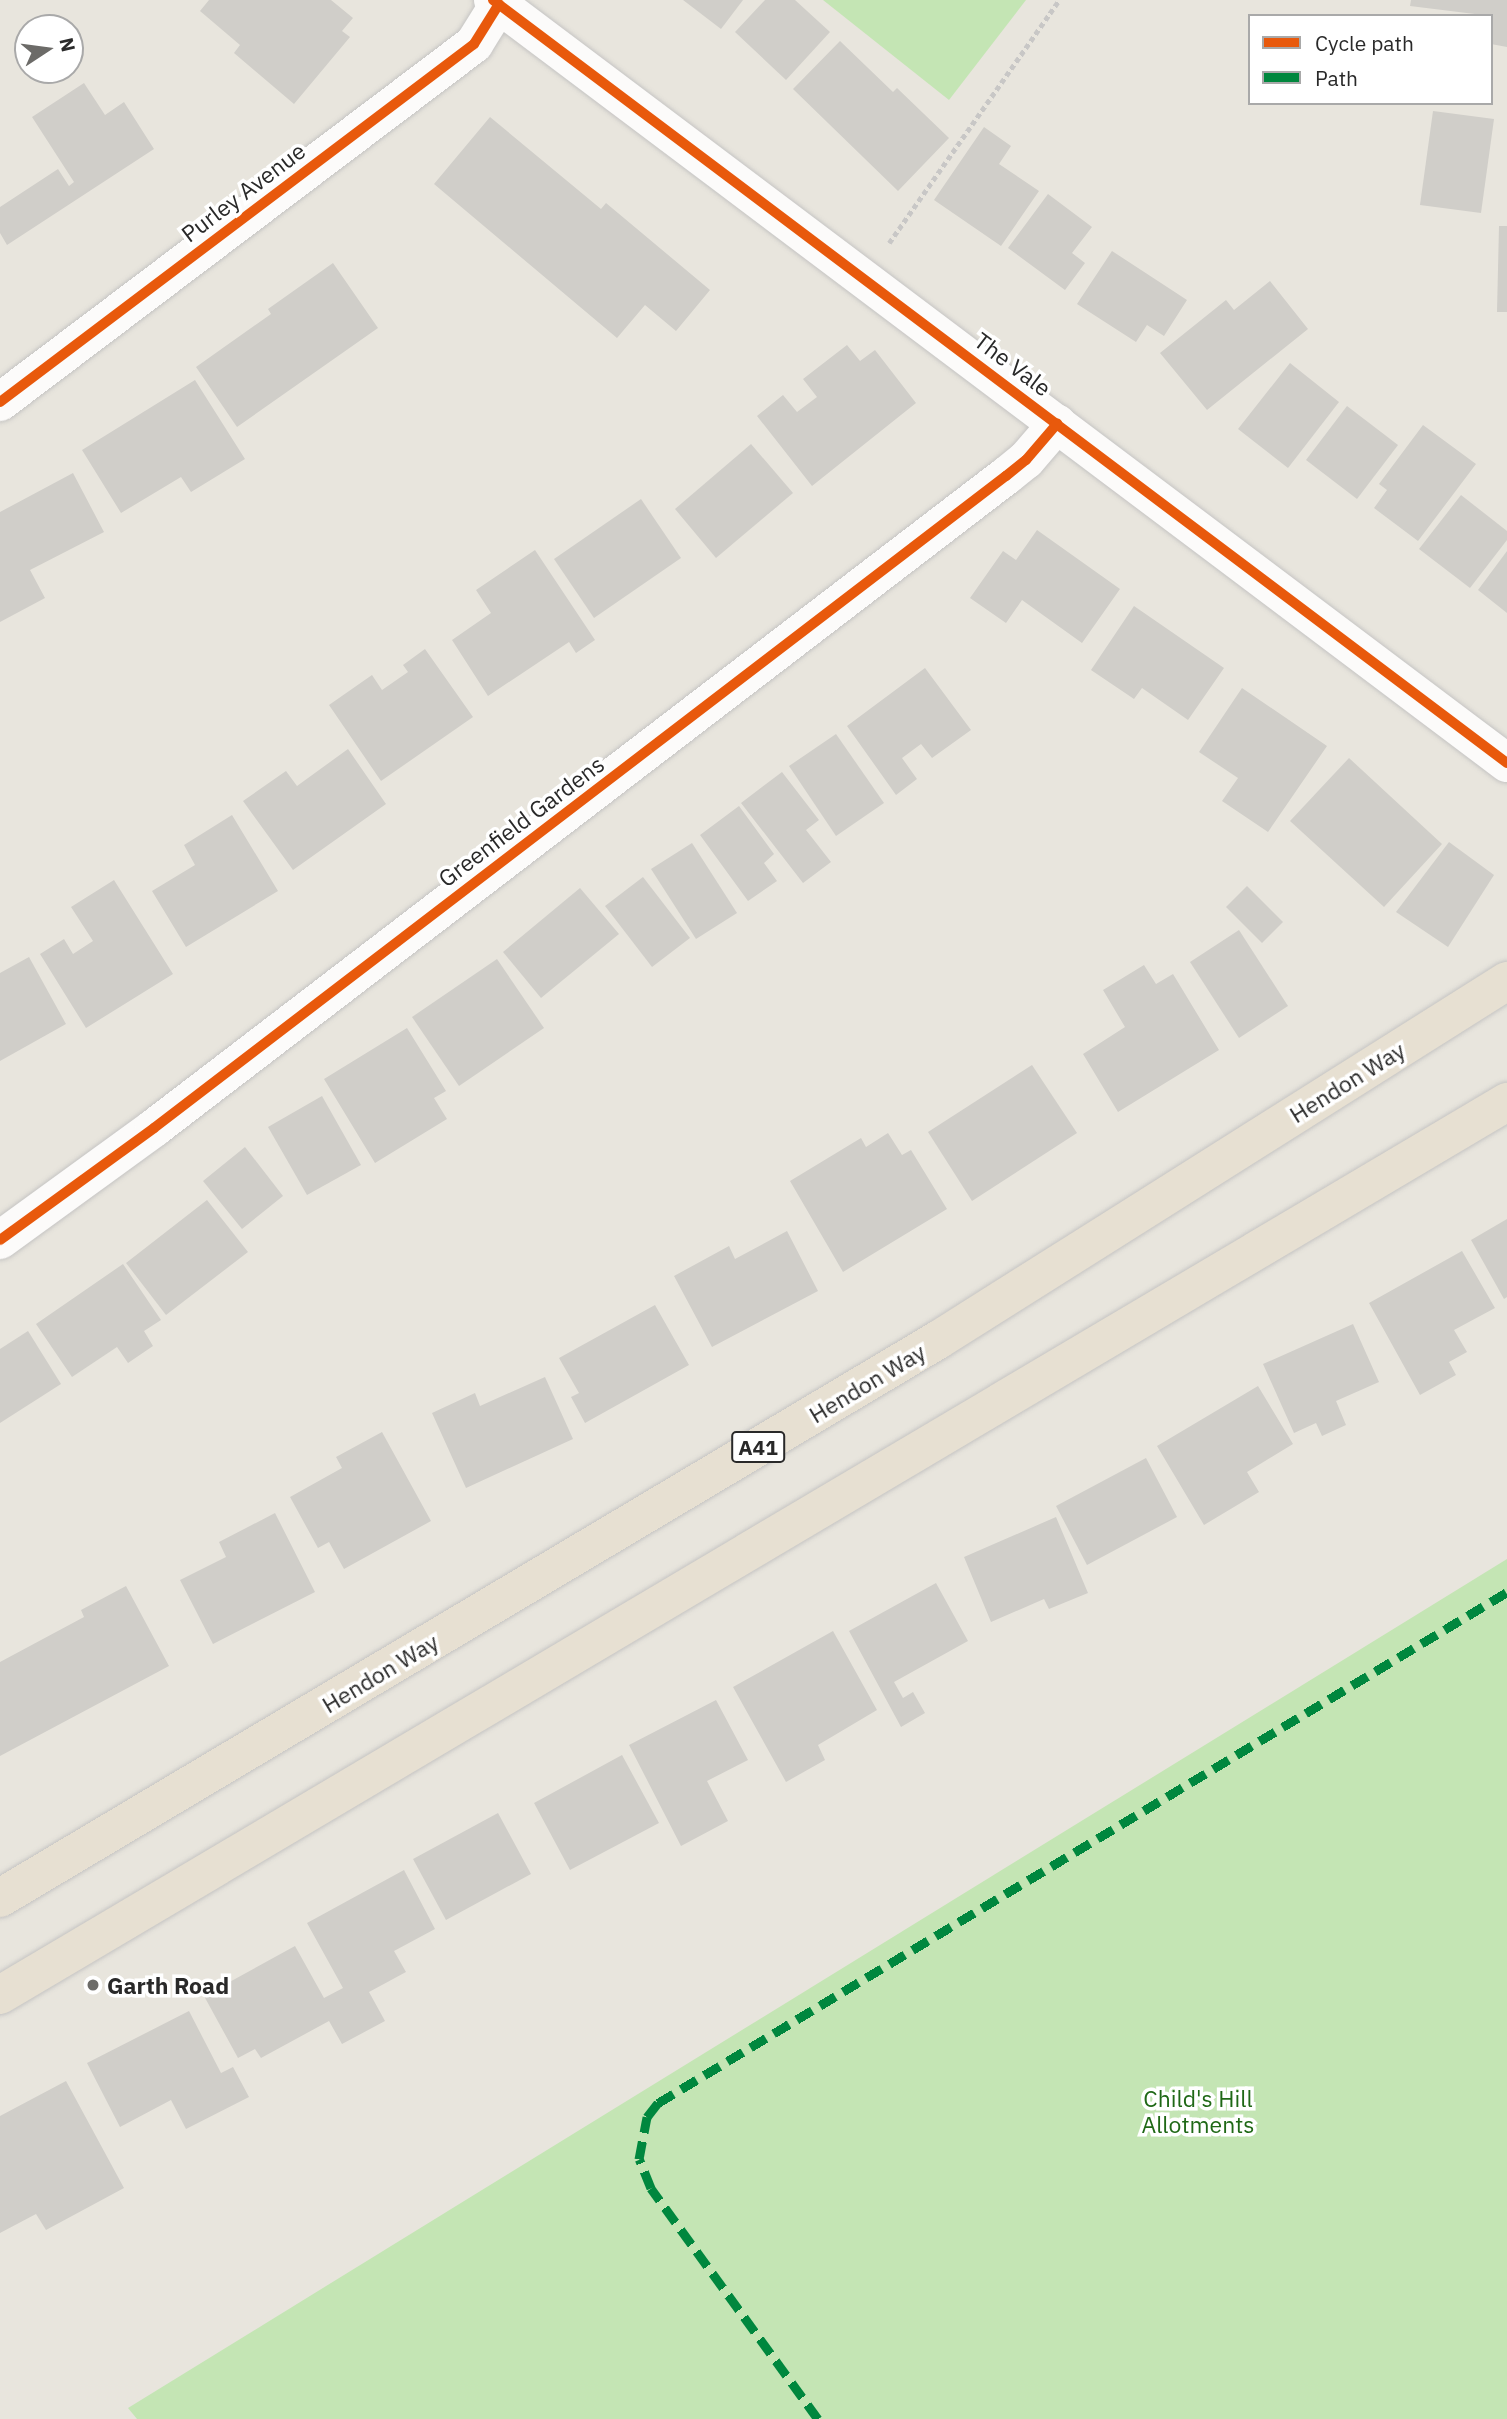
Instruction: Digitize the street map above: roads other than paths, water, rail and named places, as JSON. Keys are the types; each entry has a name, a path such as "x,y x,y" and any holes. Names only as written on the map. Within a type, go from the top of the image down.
{"highway":[{"name":"Hendon Way","path":"0,1898 938,1340 1507,981"},
{"path":"0,1995 1507,1102"}],"street":[{"name":"The Vale","path":"496,2 1507,763"},
{"name":"Purley Avenue","path":"0,402 474,44 496,2"},
{"name":"Greenfield Gardens","path":"0,1240 154,1128 985,493 1026,460 1057,424"}],"place":[{"name":"Garth Road","path":"93,1985"}],"park label":[{"name":"Child's Hill Allotments","path":"1198,2111"}]}
